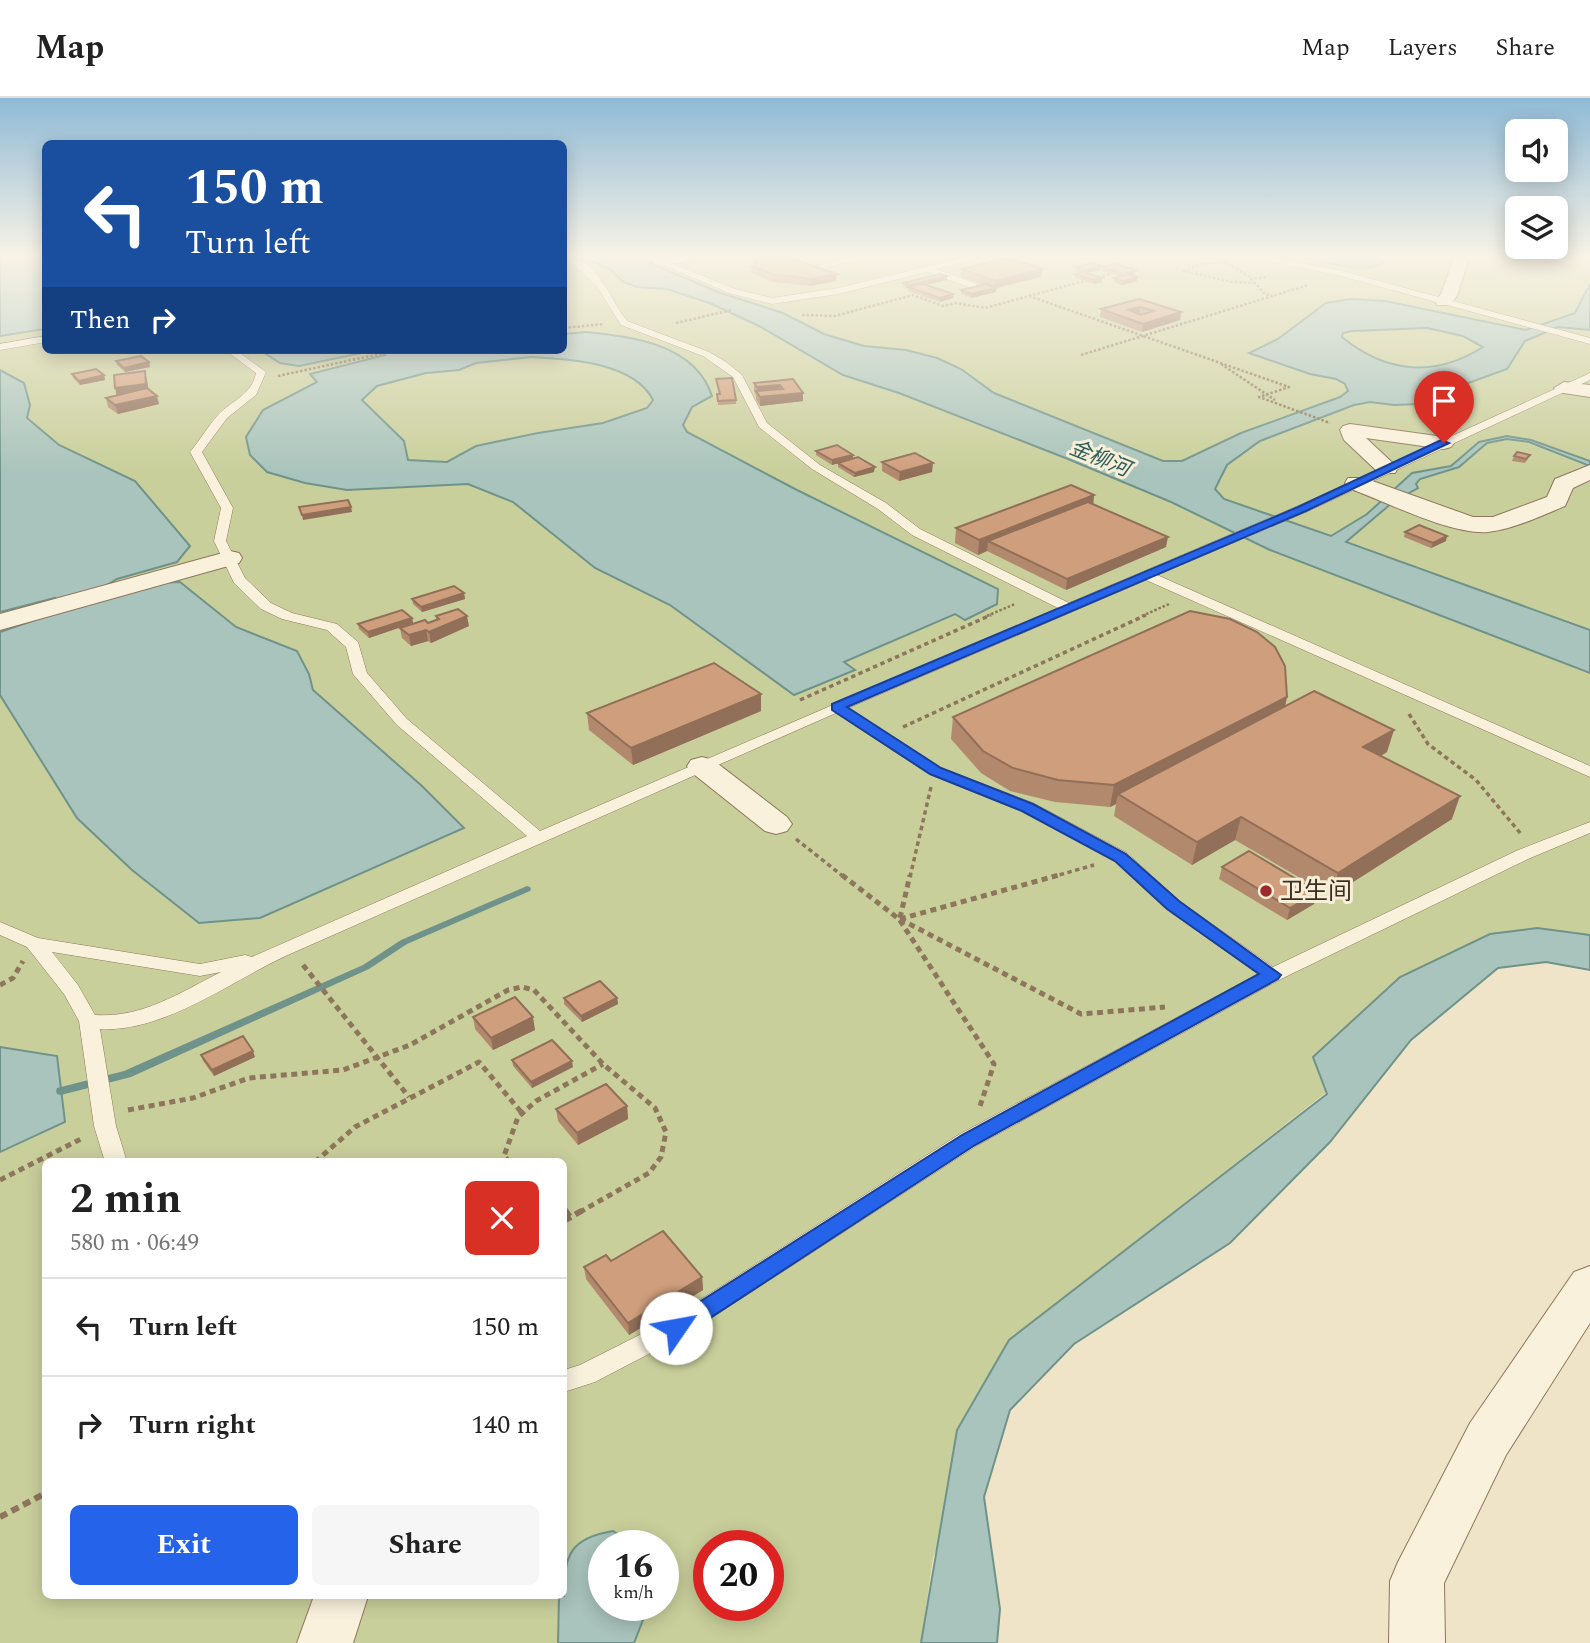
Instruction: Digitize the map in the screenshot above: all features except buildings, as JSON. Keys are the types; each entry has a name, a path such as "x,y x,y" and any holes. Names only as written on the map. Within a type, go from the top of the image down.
{"street":[{"path":"1564,388 1590,391"},
{"path":"1341,427 1444,443"},
{"path":"1341,427 1387,468"},
{"path":"1356,483 1483,526 1499,524 1557,501 1563,484 1590,472"},
{"path":"0,622 230,558"},
{"path":"702,766 776,824"},
{"path":"1417,1643 1417,1581 1488,1439 1590,1285"},
{"path":"325,1643 340,1599"}],"lane":[{"path":"640,329 706,354 723,364 737,375 763,425 816,467 882,506 916,532 1068,608"},
{"path":"1548,329 1590,341"},
{"path":"0,348 42,340"},
{"path":"236,354 261,372 257,391 223,416 196,453 227,508 220,541 239,580 266,606 287,616 332,627 353,645 360,674 402,722 539,838"},
{"path":"89,1021 119,1023 156,1013 269,956 837,707 1302,509 1590,376"},
{"path":"1145,575 1590,772"},
{"path":"837,707 935,771 1027,807 1121,857 1173,905 1272,975"},
{"path":"567,1380 586,1374 676,1328 968,1140 1222,1002 1272,975 1536,849 1590,827"},
{"path":"0,928 34,943 200,970 269,956"},
{"path":"34,943 71,990 89,1021 104,1119 115,1158"}],"path":[{"path":"1124,329 1289,387 1259,397 1341,427"},
{"path":"1081,355 1166,329"},
{"path":"260,380 379,354"},
{"path":"1214,360 1283,405"},
{"path":"782,731 796,702 1039,593"},
{"path":"884,736 1190,595"},
{"path":"1389,683 1428,744 1476,780 1536,849"},
{"path":"935,771 900,919 994,1064 968,1140"},
{"path":"776,824 900,919 1081,1014 1222,1002"},
{"path":"900,919 1121,857"},
{"path":"0,985 13,978 34,943"},
{"path":"309,973 409,1097"},
{"path":"0,1180 104,1119 132,1109 193,1098 249,1077 343,1070 410,1045 508,990 522,987 534,990 603,1064 654,1108 666,1132 661,1157 649,1173 567,1219"},
{"path":"320,1158 355,1127 479,1062 522,1113"},
{"path":"506,1158 504,1156 518,1116 536,1101 603,1064"},
{"path":"0,1517 42,1495"}],"green space":[{"path":"42,329 42,354 567,354 567,329 1590,329 1590,935 1537,928 1009,1340 933,1558 921,1643 0,1643 0,336"}],"water":[{"path":"0,329 42,329 42,329 0,336"},
{"name":"金柳河","path":"765,329 814,329 864,346 906,350 937,358 961,369 994,393 1163,461 1182,461 1241,433 1340,397 1348,391 1345,384 1336,379 1310,374 1249,353 1278,339 1291,329 1399,329 1352,331 1343,333 1342,337 1376,358 1393,364 1428,367 1446,364 1483,347 1463,336 1432,329 1553,329 1525,341 1507,369 1449,390 1421,404 1370,402 1354,405 1260,441 1227,465 1215,489 1224,499 1331,536 1367,514 1412,473 1451,466 1479,442 1507,436 1531,440 1590,461 1590,466 1529,442 1507,439 1487,443 1459,467 1420,479 1416,484 1418,488 1393,502 1346,542 1590,630 1590,673 1270,550 1171,502 1068,459 899,393 843,375"},
{"path":"587,332 660,346 692,365 704,379 712,396 692,407 683,425 687,432 797,490 998,589 997,604 965,620 955,614 844,662 855,670 794,695 670,605 595,568 513,502 468,484 347,490 305,483 267,472 250,455 246,437 263,410 317,382 310,374 385,355 567,354 567,334","holes":["531,357 581,361 616,370 631,378 644,387 653,400 647,408 603,423 476,446 447,462 408,460 404,441 362,400 377,386 426,373 459,370 476,363"]},
{"path":"266,354 357,354 299,366 280,363"},
{"path":"0,370 24,383 30,405 27,418 59,445 135,481 190,546 177,562 117,579 107,585 180,582 236,627 297,651 309,674 313,690 422,786 464,828 260,918 199,923 132,870 77,818 0,695 0,632 64,610 55,598 0,612"},
{"path":"1537,928 1590,935 1590,970 1546,962 1498,968 1411,1040 1330,1142 1230,1243 1074,1344 1010,1410 984,1497 1000,1609 997,1643 921,1643 957,1430 1009,1340 1327,1094 1313,1057 1400,977 1490,934"},
{"path":"0,1047 57,1056 65,1122 0,1152"},
{"path":"587,1538 588,1621 643,1621 634,1643 558,1643 559,1599 567,1599 568,1559 572,1551"}],"waterway":[{"path":"61,1091 127,1074 366,967 404,942 527,889"}],"place":[{"name":"卫生间","path":"1266,891"}],"route":[{"path":"676,1328 968,1140 1272,975 1173,905 1121,857 1027,807 935,771 837,707 1302,509 1444,443"}]}
